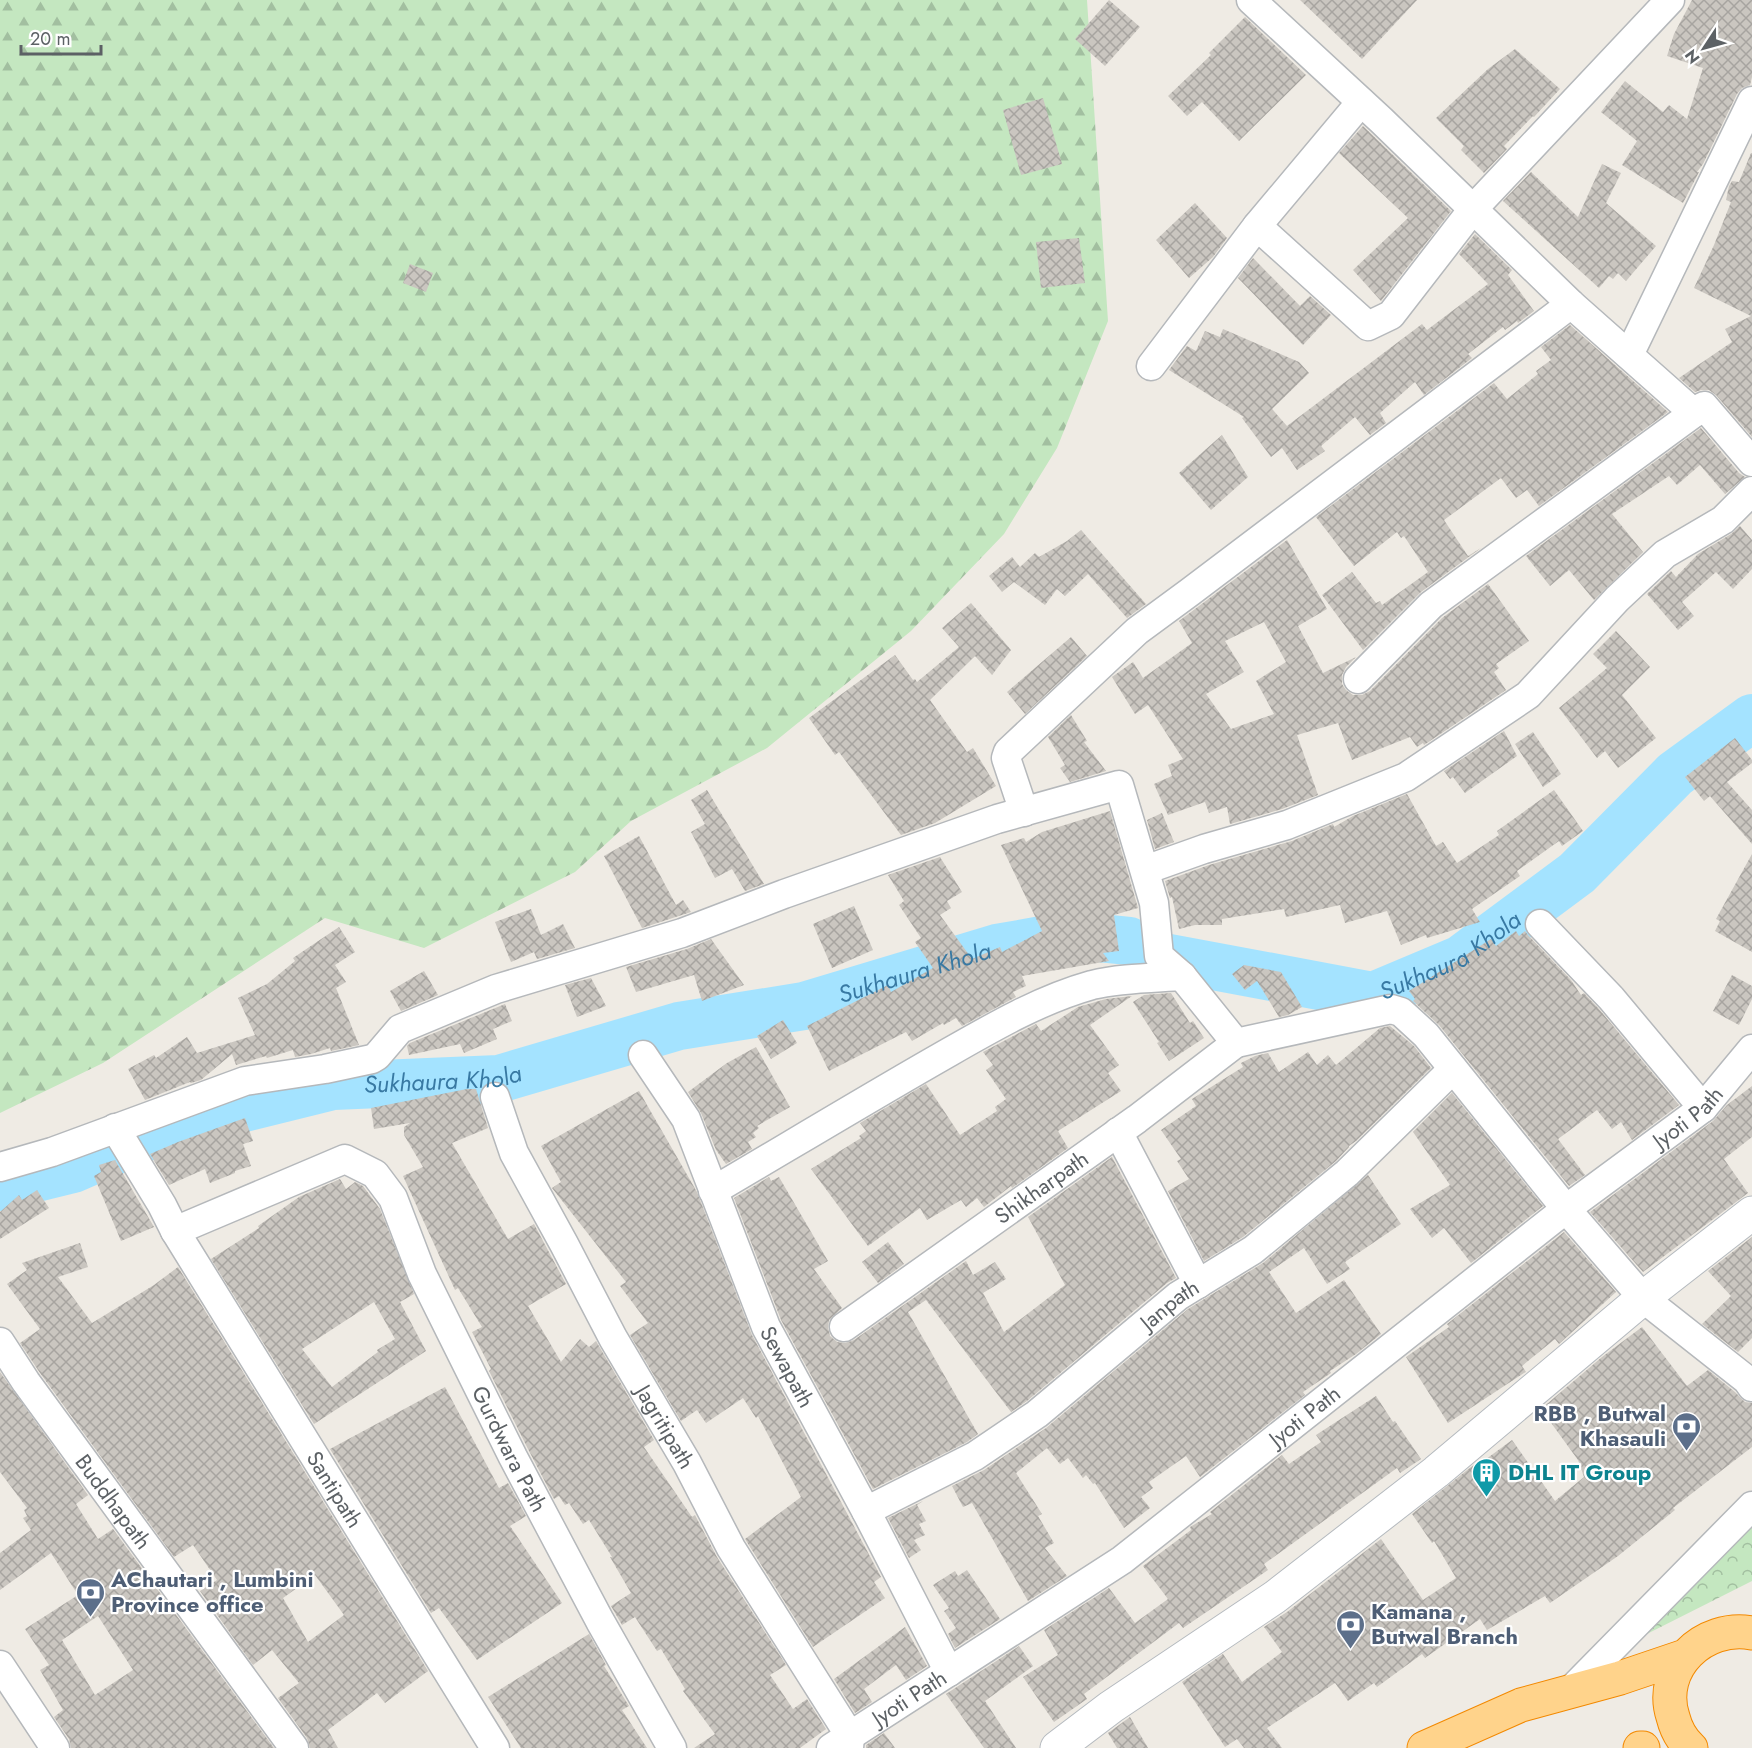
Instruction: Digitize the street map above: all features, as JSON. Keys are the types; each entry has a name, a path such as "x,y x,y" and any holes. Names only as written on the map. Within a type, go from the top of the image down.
{"highway":[{"path":"1691,1748 1676,1728 1670,1710 1670,1691 1675,1672 1685,1656 1703,1641 1743,1629"},
{"path":"1424,1748 1521,1705 1620,1678 1685,1656"}],"street":[{"path":"1251,0 1361,102 1571,304 1694,413"},
{"path":"1257,226 1368,326 1391,315 1473,209 1670,0"},
{"path":"1629,355 1752,101"},
{"path":"1151,366 1257,226 1361,102"},
{"path":"1024,812 1006,758 1008,752 1120,646 1571,304"},
{"path":"1358,679 1431,605 1704,406 1752,462"},
{"path":"1145,870 1204,849 1287,825 1406,777 1528,694 1617,599 1665,554 1723,520 1752,491"},
{"path":"0,1167 52,1152 245,1081 325,1069 372,1059 400,1029 496,989 682,933 784,894 997,819 1119,785 1154,903 1159,956 1182,975 1236,1043 1391,1009 1401,1012 1426,1035 1566,1209 1642,1298 1747,1380 1752,1387"},
{"path":"1540,924 1611,998 1703,1108"},
{"path":"713,1191 882,1091 1025,1011 1094,985 1182,975"},
{"name":"Shikharpath","path":"844,1327 1118,1132 1236,1043"},
{"name":"Jyoti Path","path":"844,1744 949,1672 1122,1560 1566,1209 1703,1108 1752,1049"},
{"name":"Sewapath","path":"643,1055 686,1119 766,1327 866,1511 949,1672"},
{"name":"Janpath","path":"866,1511 975,1456 1037,1414 1178,1296 1253,1250 1347,1173 1453,1069"},
{"name":"Jagritipath","path":"495,1097 514,1153 613,1338 687,1463 731,1548 844,1744"},
{"name":"Santipath","path":"115,1128 176,1231 495,1748"},
{"path":"1118,1132 1198,1284"},
{"name":"Gurdwara Path","path":"176,1231 345,1159 375,1174 393,1198 422,1274 513,1457 600,1621 672,1748"},
{"path":"1057,1748 1112,1707 1275,1598 1436,1472 1642,1298 1752,1213"},
{"name":"Buddhapath","path":"0,1342 26,1382 294,1748"},
{"path":"1571,1690 1752,1506"},
{"path":"0,1665 55,1748"}],"green space":[{"path":"0,0 1087,0 1108,321 1057,448 1004,534 911,631 767,748 631,821 575,872 424,948 325,918 103,1063 0,1113"},
{"path":"1752,1506 1752,1581 1621,1647"}],"building":[{"path":"1109,0 1140,27 1105,66 1075,39"},
{"path":"1300,0 1417,0 1362,59"},
{"path":"1692,0 1752,0 1752,77 1750,85 1742,88 1737,94 1683,203 1622,165 1637,141 1601,112 1625,81 1663,112 1669,105 1687,119 1703,68 1667,56 1674,34"},
{"path":"1245,17 1306,75 1239,141 1202,102 1187,116 1168,96 1211,55 1209,53"},
{"path":"1515,49 1560,89 1504,146 1507,149 1484,173 1461,150 1464,146 1436,118 1488,69"},
{"path":"1043,98 1062,164 1021,175 1003,110"},
{"path":"1363,126 1451,211 1381,301 1353,270 1408,218 1339,153"},
{"path":"1751,153 1752,437 1716,395 1709,390 1695,392 1679,378 1732,342 1725,329 1751,316 1694,288 1731,202 1726,200 1729,186 1732,181 1739,182"},
{"path":"1602,164 1621,173 1606,203 1656,246 1626,281 1618,273 1613,279 1609,276 1599,288 1503,201 1531,172 1578,217"},
{"path":"1195,203 1227,238 1213,257 1189,278 1156,240"},
{"path":"1475,234 1512,270 1508,275 1534,311 1505,330 1503,327 1468,354 1472,358 1424,395 1415,382 1380,413 1386,423 1370,435 1355,417 1321,446 1325,451 1297,470 1282,448 1271,457 1242,418 1244,417 1169,370 1187,346 1196,351 1205,331 1220,337 1223,329 1299,362 1309,373 1272,409 1287,426 1422,324 1427,330 1488,284 1459,254"},
{"path":"1079,238 1085,283 1041,288 1036,242"},
{"path":"1253,258 1300,306 1310,296 1331,315 1303,345 1238,278"},
{"path":"410,264 433,273 426,292 403,283"},
{"path":"1570,325 1668,412 1539,506 1527,490 1516,498 1501,478 1444,520 1468,556 1481,548 1421,592 1363,650 1322,595 1352,572 1376,603 1380,601 1382,605 1428,572 1404,536 1401,538 1397,532 1354,566 1316,517 1494,383 1507,399 1538,374 1536,371 1551,360 1541,347"},
{"path":"1701,428 1745,477 1725,494 1700,465 1677,485 1669,476 1612,514 1643,552 1594,600 1569,570 1550,586 1526,556"},
{"path":"1222,435 1248,477 1211,510 1179,473"},
{"path":"1740,526 1752,540 1752,569 1733,589 1716,572 1682,602 1694,616 1678,630 1647,594 1671,571 1676,577 1698,554"},
{"path":"1081,530 1146,604 1127,618 1088,574 1065,596 1057,589 1045,605 1014,582 1002,592 989,576 1012,557 1020,567 1035,553 1039,557"},
{"path":"1287,540 1327,609 1298,626 1323,673 1356,657 1342,675 1342,684 1353,695 1362,695 1370,691 1442,618 1488,584 1529,641 1496,664 1499,668 1494,672 1506,690 1424,745 1423,743 1417,747 1410,737 1352,760 1338,723 1297,735 1318,795 1282,809 1230,824 1227,807 1209,813 1205,802 1168,815 1154,784 1172,776 1168,765 1183,759 1148,705 1135,714 1112,677 1133,662 1143,678 1192,643 1179,621","holes":["1264,622 1286,662 1256,681 1274,714 1231,729 1206,694 1244,672 1225,641"]},
{"path":"971,603 1011,650 992,675 975,656 930,700 967,752 973,748 996,786 935,823 901,835 839,752 835,755 809,718 895,655 913,680 917,682 959,647 942,628"},
{"path":"1616,631 1650,667 1622,695 1656,738 1618,768 1605,751 1597,758 1559,708 1607,668 1593,654"},
{"path":"1071,637 1087,656 1025,714 1007,692"},
{"path":"1071,715 1087,741 1084,742 1106,771 1070,782 1060,768 1065,765 1048,737"},
{"path":"1504,731 1517,756 1465,793 1453,777 1450,779 1444,771"},
{"path":"1533,732 1561,774 1543,787 1515,744"},
{"path":"1735,738 1752,763 1727,782 1752,810 1752,844 1710,796 1704,801 1685,777"},
{"path":"707,790 764,884 745,891 732,869 715,878 691,832 705,824 691,800"},
{"path":"1554,790 1583,831 1562,846 1559,841 1517,871 1520,876 1472,909 1480,922 1427,938 1426,935 1401,945 1387,911 1345,923 1340,905 1286,917 1284,909 1222,919 1222,925 1195,925 1179,929 1172,897 1170,898 1165,881 1209,865 1292,841 1333,824 1334,827 1353,816 1407,794 1436,846 1443,842 1457,863 1499,835 1497,831"},
{"path":"1110,811 1138,908 1114,915 1119,951 1103,953 1109,961 1022,976 1026,986 1013,992 1016,997 962,1026 956,1018 912,1041 906,1032 829,1071 807,1026 888,985 891,992 933,968 915,942 921,938 899,905 904,901 888,875 940,857 962,892 947,901 951,908 940,915 972,959 1000,947 1002,952 1042,931 1001,845 1024,838 1026,842 1042,832"},
{"path":"1162,813 1174,842 1155,849 1147,820"},
{"path":"639,836 676,905 683,900 691,912 642,928 604,856"},
{"path":"1752,854 1752,952 1715,931 1720,921 1716,919"},
{"path":"854,906 873,950 832,968 813,924"},
{"path":"531,909 541,935 563,924 575,948 537,959 534,952 511,962 495,922"},
{"path":"339,927 355,952 335,965 346,982 336,988 359,1045 331,1051 330,1048 295,1057 293,1050 236,1065 232,1054 201,1080 190,1082 145,1100 128,1069 154,1055 156,1058 187,1037 197,1053 255,1035 238,998 267,984 295,961 293,958"},
{"path":"1516,931 1519,936 1525,931 1571,980 1581,995 1584,993 1599,1009 1679,1105 1632,1140 1621,1122 1612,1129 1597,1110 1558,1139 1585,1175 1569,1186 1439,1025 1413,1001 1415,999 1409,991 1491,939 1496,946"},
{"path":"711,939 744,985 702,1001 694,975 636,992 626,967 687,949"},
{"path":"1244,965 1281,972 1302,1007 1279,1017 1257,981 1245,990 1232,974"},
{"path":"424,971 438,995 401,1011 390,991"},
{"path":"1732,975 1752,986 1752,999 1739,1025 1713,1011"},
{"path":"591,978 606,1006 577,1017 565,985"},
{"path":"1171,993 1190,1023 1193,1021 1204,1038 1169,1061 1133,1002 1144,995"},
{"path":"1132,996 1090,1025 1119,1065 1108,1073 1121,1091 1058,1131 1068,1148 984,1207 977,1198 966,1207 961,1200 927,1220 920,1208 868,1246 811,1169 861,1138 859,1136 866,1131 860,1123 926,1084 960,1135 997,1111 995,1107 1006,1099 986,1070 993,1065 983,1052 1036,1024 1041,1031 1078,1007 1106,999"},
{"path":"505,1004 512,1021 493,1029 497,1039 464,1053 460,1044 409,1055 407,1046 410,1043"},
{"path":"783,1020 797,1043 771,1059 757,1036"},
{"path":"1390,1026 1414,1046 1431,1068 1336,1161 1243,1237 1204,1261 1168,1191 1189,1179 1177,1161 1181,1159 1161,1130 1196,1106 1192,1099 1243,1067 1241,1063 1255,1056 1268,1053 1279,1072 1308,1052 1317,1065 1328,1055 1336,1065 1380,1028"},
{"path":"756,1047 790,1107 757,1126 759,1128 753,1133 756,1137 748,1142 752,1149 726,1164 716,1150 701,1113 688,1092 727,1063"},
{"path":"1752,1086 1752,1137 1724,1159 1748,1193 1643,1272 1590,1212 1713,1121 1727,1105"},
{"path":"476,1089 488,1128 452,1143 508,1239 534,1224 566,1284 528,1306 561,1362 580,1339 589,1347 596,1341 654,1440 644,1447 692,1517 695,1515 717,1557 786,1665 770,1675 793,1709 807,1699 826,1729 800,1748 694,1748 715,1734 683,1691 685,1689 661,1649 657,1651 635,1617 622,1625 611,1606 631,1593 610,1557 612,1557 589,1520 583,1524 569,1503 565,1505 559,1496 554,1499 528,1449 472,1332 482,1327 458,1288 455,1290 403,1176 423,1167 404,1135 404,1127 410,1123 374,1129 371,1108"},
{"path":"639,1091 697,1192 752,1335 881,1577 874,1582 885,1598 813,1647 745,1539 801,1497 758,1416 756,1418 743,1398 706,1423 697,1410 681,1421 630,1335 648,1323 620,1286 626,1282 552,1188 561,1182 541,1146"},
{"path":"1452,1093 1543,1206 1471,1263 1444,1228 1432,1238 1410,1209 1450,1185 1413,1132"},
{"path":"245,1118 253,1141 243,1144 251,1166 210,1183 205,1169 169,1185 150,1154 178,1142"},
{"path":"1112,1157 1176,1278 1011,1412 926,1300 908,1312 978,1434 967,1442 873,1489 781,1320 734,1198 769,1177 771,1181 779,1177 828,1261 814,1269 842,1308 829,1320 830,1336 837,1342 845,1343 854,1340 966,1261 973,1275 995,1262 1006,1279 983,1293 1004,1332 1065,1285 1028,1217"},
{"path":"115,1160 154,1227 121,1241 94,1176 101,1172 99,1165"},
{"path":"1368,1175 1401,1224 1345,1262 1350,1269 1327,1284 1304,1248 1269,1272 1296,1313 1344,1280 1381,1334 1303,1392 1305,1395 1200,1477 1186,1456 1149,1482 1153,1488 1141,1497 1150,1508 1124,1528 1095,1483 1093,1484 1086,1475 1083,1478 1068,1458 1060,1464 1047,1448 1016,1473 1042,1514 1038,1516 1054,1543 1045,1548 1067,1576 1028,1601 972,1503 963,1507 952,1486 984,1470 1046,1428 1188,1309 1263,1263"},
{"path":"340,1179 346,1189 355,1182 363,1186 380,1209 414,1294 400,1302 426,1351 314,1424 211,1259 259,1228 258,1226 299,1197","holes":["374,1302 395,1339 377,1350 378,1352 332,1387 302,1349"]},
{"path":"37,1190 49,1208 0,1239 0,1212 19,1195 22,1200"},
{"path":"1564,1232 1616,1292 1559,1344 1555,1339 1522,1366 1526,1372 1448,1423 1406,1357 1449,1327 1447,1324"},
{"path":"1752,1237 1752,1338 1738,1352 1702,1324 1731,1296 1708,1271"},
{"path":"888,1242 904,1264 878,1283 862,1262"},
{"path":"80,1243 88,1267 58,1277 92,1323 154,1285 178,1267 428,1671 385,1703 377,1693 328,1730 338,1748 310,1748 307,1738 278,1698 299,1683 272,1650 253,1665 200,1591 217,1580 193,1545 174,1557 20,1343 40,1329 7,1284 27,1270 22,1263","holes":["315,1575 344,1615 308,1642 283,1598"]},
{"path":"1642,1327 1687,1386 1708,1370 1745,1402 1752,1403 1752,1447 1673,1508 1675,1510 1618,1556 1550,1603 1545,1596 1487,1630 1480,1619 1425,1658 1422,1654 1377,1687 1374,1683 1348,1701 1335,1683 1267,1728 1282,1748 1244,1748 1237,1739 1225,1747 1182,1682 1223,1654 1242,1682 1282,1652 1264,1627 1287,1612 1381,1539 1423,1600 1456,1578 1434,1541 1432,1543 1412,1514 1476,1463 1478,1465 1512,1440 1555,1501 1584,1477 1578,1460 1541,1409 1602,1357"},
{"path":"0,1372 88,1495 76,1504 98,1539 113,1529 274,1748 71,1748 69,1739 54,1717 63,1710 40,1670 49,1665 25,1629 78,1595 51,1553 0,1590 0,1553 31,1530 23,1518 27,1516 24,1510 27,1508 0,1472","holes":["98,1616 133,1670 95,1695 62,1640"]},
{"path":"445,1387 499,1488 508,1483 526,1516 510,1526 562,1603 477,1660 439,1608 431,1613 330,1449"},
{"path":"1376,1396 1421,1459 1400,1473 1397,1468 1264,1564 1268,1570 1183,1628 1179,1623 1084,1694 1087,1699 1054,1722 1023,1677 1058,1655 1044,1630 1109,1588 1135,1623 1168,1599 1143,1566 1191,1530 1190,1527 1212,1514 1210,1512 1282,1455 1289,1464 1321,1442 1316,1435"},
{"path":"923,1501 917,1505 926,1521 919,1524 925,1535 914,1540 921,1550 909,1558 888,1518"},
{"path":"967,1570 1000,1619 955,1648 948,1634 956,1628 944,1611 949,1608 933,1585 955,1571 958,1576"},
{"path":"905,1627 927,1666 906,1680 896,1665 864,1689 872,1702 855,1713 834,1679"},
{"path":"589,1634 606,1665 604,1666 629,1706 622,1710 647,1748 521,1748 488,1697"},
{"path":"1019,1646 1033,1666 985,1701 1016,1748 984,1748 946,1694"},
{"path":"1130,1717 1148,1748 1117,1748 1108,1733"},
{"path":"884,1733 895,1748 866,1748 866,1745"}],"waterway":[{"name":"Sukhaura Khola","path":"0,1187 73,1169 172,1126 333,1086 499,1079 679,1026 804,1006 997,948 1070,935 1129,941 1159,956 1373,996 1461,959 1577,873 1675,774 1752,718"}],"place":[{"name":"RBB , Butwal Khasauli","path":"1687,1452"},
{"name":"DHL IT Group","path":"1487,1498"},
{"name":"AChautari , Lumbini Province office","path":"90,1618"},
{"name":"Kamana , Butwal Branch","path":"1350,1650"}]}
